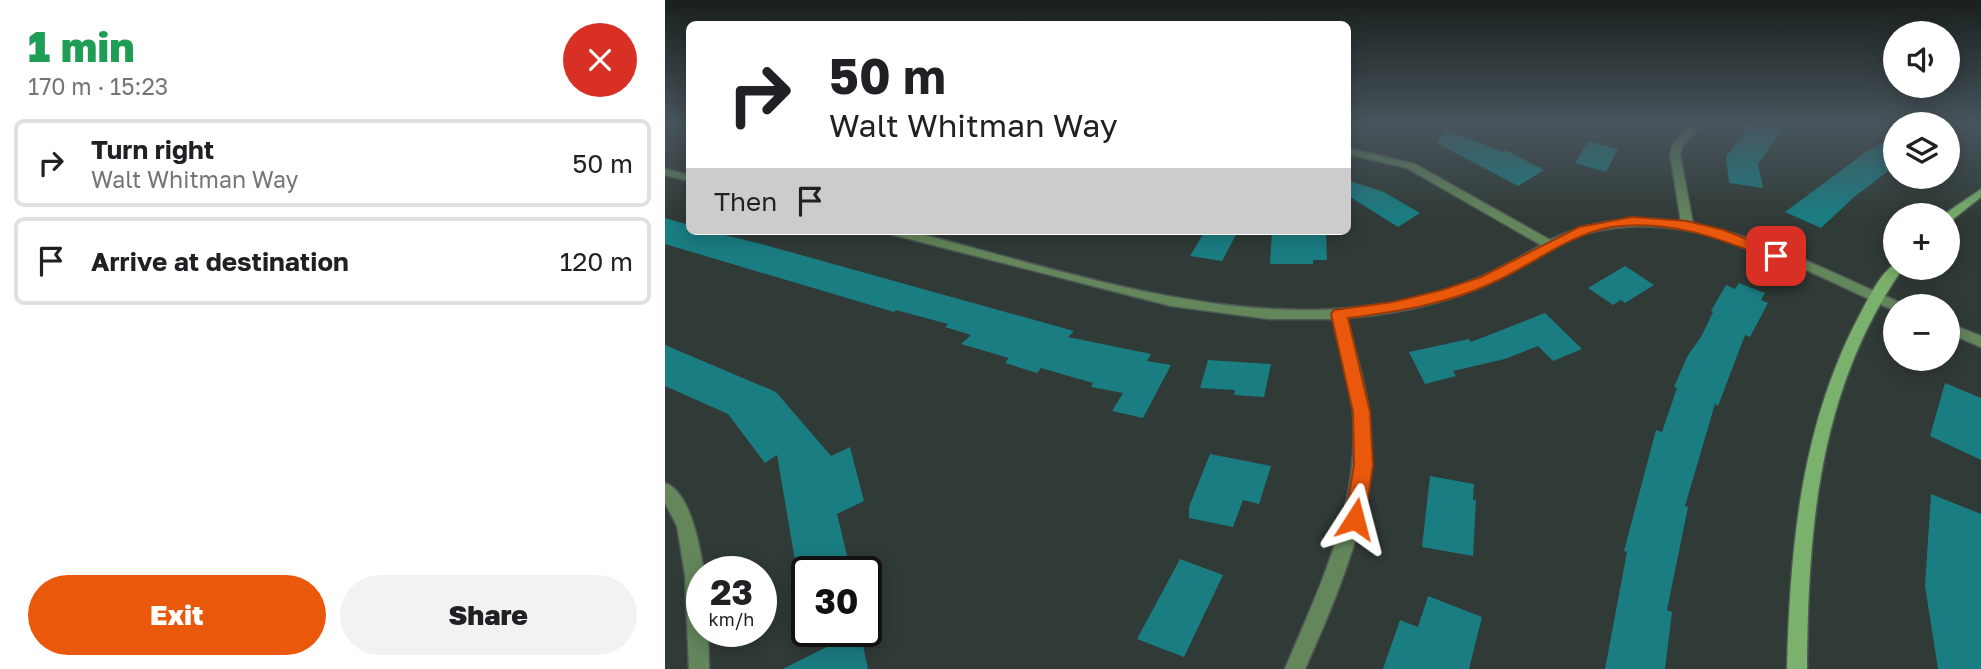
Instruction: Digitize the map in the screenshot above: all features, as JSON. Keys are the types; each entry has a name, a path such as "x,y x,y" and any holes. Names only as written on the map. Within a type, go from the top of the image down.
{"street":[{"path":"1365,155 1411,166 1551,246"},
{"path":"1675,155 1687,225"},
{"path":"665,172 686,177"},
{"path":"1960,208 1981,192"},
{"path":"909,235 1175,304 1229,313 1286,316 1339,314 1393,307 1445,295 1486,281 1583,230 1632,221 1687,225 1751,245 1883,301"},
{"path":"1797,669 1798,588 1811,480 1824,417 1841,368 1875,298 1888,280"},
{"path":"1295,669 1335,578 1355,519 1364,465 1361,412 1339,314"},
{"path":"1960,333 1981,342"},
{"path":"665,490 686,527 693,570 699,669"}],"building":[{"path":"1460,155 1516,155 1544,170 1518,186"},
{"path":"1580,155 1615,155 1606,172 1575,163"},
{"path":"1764,155 1758,164 1763,188 1729,183 1726,157"},
{"path":"1862,155 1883,155 1883,175 1854,197 1821,228 1785,212"},
{"path":"1351,181 1384,192 1420,213 1398,227 1351,198"},
{"path":"665,218 686,224 686,235 725,235 765,245 1074,331 1068,337 1151,354 1147,361 1171,365 1143,418 1112,411 1123,393 1091,387 1093,383 1041,368 1037,373 1005,363 1009,358 961,344 971,335 945,327 948,324 896,310 894,312 665,244"},
{"path":"1203,235 1236,235 1222,261 1190,256"},
{"path":"1272,235 1326,235 1327,260 1313,260 1313,264 1270,264"},
{"path":"1625,266 1654,285 1625,303 1621,300 1613,305 1588,288"},
{"path":"1739,283 1765,293 1761,300 1768,303 1750,337 1745,335 1718,406 1715,404 1685,506 1688,507 1667,610 1672,612 1665,669 1605,669 1627,552 1624,551 1656,430 1662,432 1677,388 1674,387 1688,355 1701,337 1713,312 1711,311 1726,285 1735,289"},
{"path":"1545,313 1582,349 1553,361 1538,346 1505,359 1453,371 1456,376 1425,384 1409,352 1469,339 1471,342"},
{"path":"665,345 776,392 831,456 850,447 864,501 837,514 847,556 794,556 777,455 765,463 728,414 665,386"},
{"path":"1208,360 1271,364 1264,397 1234,395 1235,390 1200,388"},
{"path":"1945,383 1981,398 1981,460 1930,436"},
{"path":"1210,454 1271,466 1259,504 1243,500 1233,527 1189,518 1189,507"},
{"path":"1430,476 1474,484 1473,500 1476,500 1473,556 1422,547"},
{"path":"1931,494 1981,514 1981,669 1938,669 1925,586"},
{"path":"1180,559 1223,575 1184,657 1137,639"},
{"path":"1428,596 1482,617 1469,669 1383,669 1400,620 1418,627"},
{"path":"826,647 863,647 868,669 783,669"}],"route":[{"path":"1355,519 1364,465 1361,412 1339,314 1393,307 1445,295 1486,281 1583,230 1608,224 1632,221 1687,225 1719,233 1776,256"}]}
